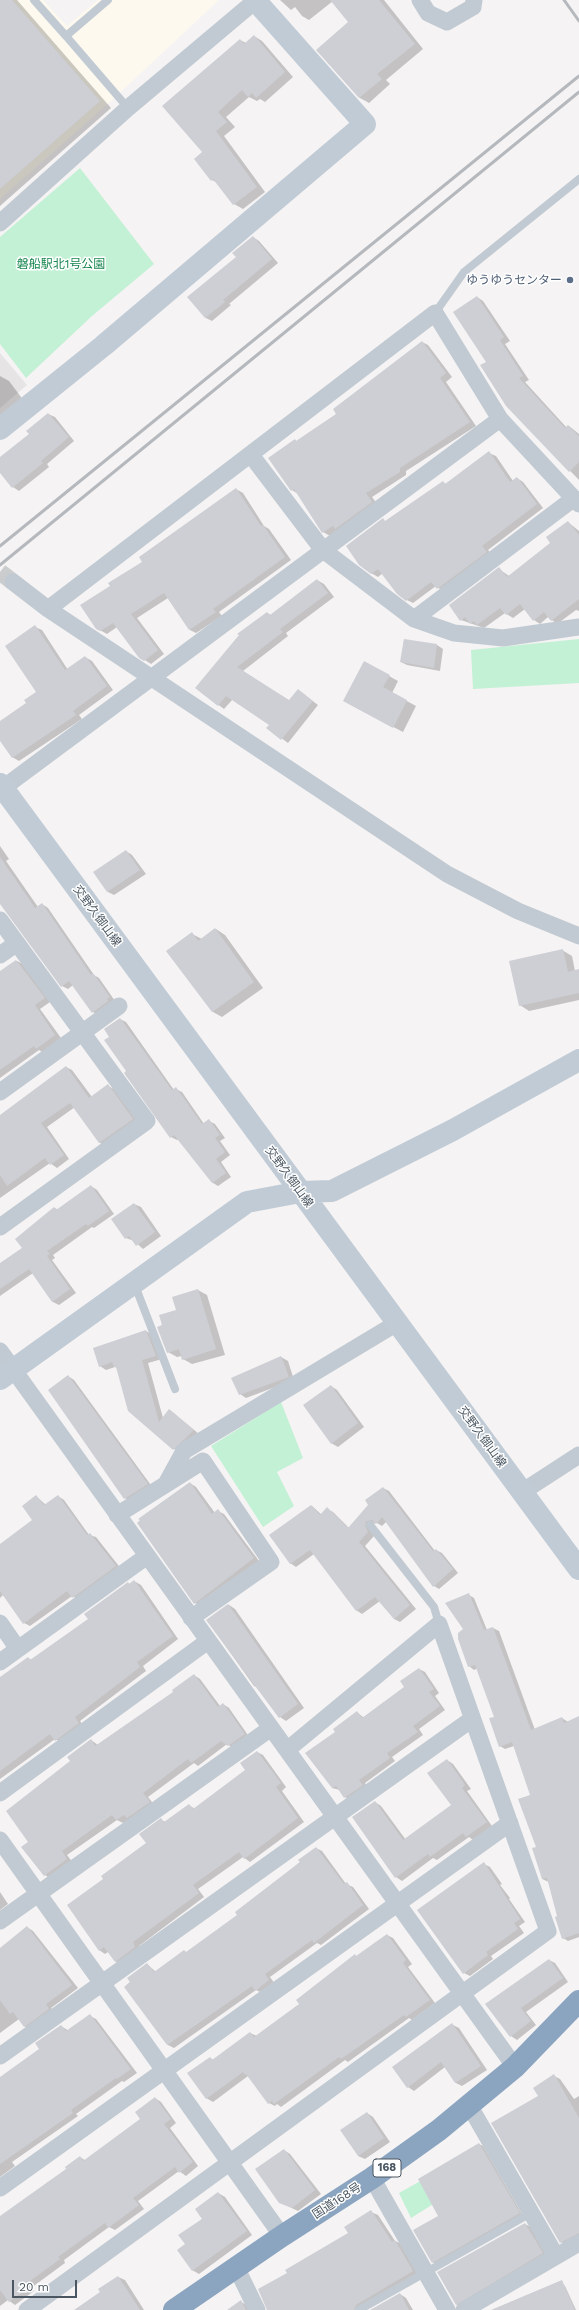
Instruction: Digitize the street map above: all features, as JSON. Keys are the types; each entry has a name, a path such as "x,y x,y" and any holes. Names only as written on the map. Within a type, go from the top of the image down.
{"highway":[{"name":"国道168号","path":"174,2310 237,2269 282,2236 372,2178 439,2130 515,2068 577,2009"}],"street":[{"path":"420,0 428,13 447,22 473,7 474,0"},
{"path":"0,223 128,108 255,1 365,124 0,430"},
{"path":"48,609 435,313 500,419 576,502 414,619"},
{"path":"2,786 153,677 500,419"},
{"path":"251,455 323,550 414,619 454,633 503,638 579,627"},
{"path":"13,582 48,609 153,677 447,874 518,910 579,936"},
{"name":"交野久御山線","path":"2,786 579,1569"},
{"path":"0,920 147,1121 0,1227"},
{"path":"0,955 17,943"},
{"path":"0,1092 119,1006"},
{"path":"7,1374 247,1202 300,1192 332,1191 453,1130 579,1060"},
{"path":"166,1484 184,1452 397,1323"},
{"path":"0,1351 7,1374 117,1514 515,2068"},
{"path":"522,1492 579,1455"},
{"path":"117,1514 203,1461 271,1562 191,1618"},
{"path":"0,1662 147,1556"},
{"path":"0,1623 18,1649"},
{"path":"27,2310 548,1931 439,1624 287,1750"},
{"path":"0,1793 208,1641"},
{"path":"0,2056 472,1719"},
{"path":"0,1921 271,1728"},
{"path":"0,2188 510,1823"},
{"path":"0,1840 282,2236"},
{"path":"469,2105 556,2256"},
{"path":"372,2178 447,2310"},
{"path":"464,2310 579,2243"},
{"path":"237,2269 257,2310"}],"lane":[{"path":"34,0 128,108"},
{"path":"66,36 108,0"},
{"path":"435,313 464,272 579,179"},
{"path":"134,1282 175,1389"},
{"path":"370,1525 434,1607 439,1624"},
{"path":"359,2310 531,2213"}],"shaded area":[{"path":"0,0 43,0 67,26 98,0 219,0 111,101 0,199"},
{"path":"0,353 27,385 0,408"}],"green space":[{"name":"磐船駅北1号公園","path":"80,168 154,264 92,316 26,378 0,344 0,237"},
{"path":"579,639 579,683 473,689 471,650"},
{"path":"281,1402 303,1458 277,1472 294,1506 263,1527 211,1446"},
{"path":"424,2179 435,2203 411,2218 399,2193"}],"building":[{"path":"0,0 12,0 100,101 0,189"},
{"path":"330,0 379,0 415,44 377,74 382,79 359,98 316,50 348,22"},
{"path":"254,35 285,72 256,98 252,93 248,97 242,90 218,112 227,122 216,131 257,187 233,205 213,179 211,181 194,159 202,152 162,106 240,39 244,44"},
{"path":"253,236 272,259 223,300 225,302 205,318 187,297 236,257 232,253"},
{"path":"477,296 504,337 500,340 523,376 519,378 565,428 568,425 579,436 579,462 569,472 506,406 480,365 486,362 453,312"},
{"path":"422,341 446,373 440,378 470,422 400,468 400,472 366,493 372,502 335,529 333,526 322,533 294,489 291,491 268,458 295,439 296,441 336,414 333,409"},
{"path":"48,413 69,437 41,461 43,463 12,488 0,473 0,457 29,434 26,431"},
{"path":"489,451 510,482 517,477 537,504 482,546 487,552 437,589 431,582 406,601 397,594 378,569 371,574 359,565 346,546 383,518 385,521 443,481 445,484"},
{"path":"236,488 261,526 263,525 285,557 213,609 216,612 189,630 164,593 131,614 158,650 144,661 139,658 113,623 100,631 96,629 80,605 110,586 108,583 142,562 139,557"},
{"path":"568,521 579,535 579,599 551,621 544,612 533,621 520,604 506,615 500,608 477,625 474,621 470,624 465,617 460,621 449,605 499,567 507,577 550,543 546,537"},
{"path":"317,579 328,593 280,629 283,632 237,667 289,700 298,689 313,701 281,740 266,728 269,725 226,696 218,706 195,688 239,635 237,634 267,612 270,615"},
{"path":"35,625 65,670 85,656 107,686 73,711 76,715 12,758 0,741 0,721 26,703 24,700 36,692 5,646"},
{"path":"404,639 437,644 434,668 400,662"},
{"path":"364,661 390,675 383,687 407,700 393,728 343,701"},
{"path":"126,850 140,870 107,892 93,872"},
{"path":"0,857 35,908 42,903 91,975 93,973 110,997 107,999 108,1001 92,1013 69,981 61,987 0,904"},
{"path":"215,928 254,982 212,1012 166,951 192,932 198,941"},
{"path":"563,949 568,972 579,969 579,993 519,1006 509,961"},
{"path":"16,960 45,998 35,1005 55,1035 36,1049 34,1046 0,1070 0,971"},
{"path":"120,1018 172,1090 176,1087 202,1124 209,1119 220,1135 215,1138 225,1152 216,1159 226,1173 212,1183 174,1135 170,1138 124,1073 126,1071 104,1040 109,1037 104,1029"},
{"path":"66,1066 89,1098 108,1084 133,1119 99,1143 70,1103 41,1123 64,1155 50,1165 45,1158 7,1186 0,1175 0,1115"},
{"path":"91,1185 109,1211 88,1226 86,1224 47,1251 50,1254 47,1256 70,1289 52,1302 29,1269 0,1289 0,1263 22,1248 15,1239 54,1207 56,1210"},
{"path":"134,1203 155,1232 136,1246 129,1236 125,1239 111,1219"},
{"path":"198,1289 216,1349 182,1360 179,1349 167,1353 157,1327 162,1325 159,1315 176,1310 172,1297"},
{"path":"146,1330 156,1356 142,1360 159,1422 169,1409 194,1430 173,1450 128,1411 116,1367 114,1367 112,1362 99,1367 93,1348"},
{"path":"281,1356 289,1377 239,1395 231,1378"},
{"path":"68,1375 148,1484 124,1499 48,1390"},
{"path":"331,1385 358,1423 331,1444 303,1405"},
{"path":"190,1482 212,1514 218,1509 254,1558 194,1604 137,1523 140,1520 138,1519"},
{"path":"383,1487 433,1551 436,1549 453,1569 433,1587 382,1517 376,1524 372,1520 366,1521 365,1526 368,1532 359,1542 410,1605 394,1619 375,1597 356,1611 310,1550 290,1564 269,1535 311,1505 320,1515 327,1507 348,1528 368,1505 365,1500"},
{"path":"36,1495 44,1505 58,1495 87,1535 90,1533 116,1566 72,1598 67,1591 23,1624 0,1591 0,1544 32,1520 22,1506"},
{"path":"134,1580 173,1636 137,1662 140,1667 75,1717 79,1723 55,1741 50,1734 0,1771 0,1677 28,1657 30,1660 88,1619 84,1614 128,1582 129,1584"},
{"path":"469,1593 484,1630 493,1627 531,1730 562,1717 564,1723 579,1716 579,1933 562,1939 555,1917 557,1916 547,1878 542,1879 532,1848 536,1847 518,1799 530,1795 512,1742 499,1747 489,1718 494,1717 475,1665 468,1667 458,1639 458,1633 463,1629 445,1603"},
{"path":"228,1604 298,1704 279,1718 206,1620"},
{"path":"419,1668 434,1689 429,1692 440,1706 413,1726 418,1732 387,1753 390,1758 359,1780 363,1785 344,1798 336,1786 332,1788 305,1753 335,1732 333,1729 357,1711 362,1718 404,1687 400,1681"},
{"path":"194,1674 218,1707 223,1703 245,1734 228,1746 221,1741 191,1763 188,1759 143,1793 150,1802 127,1818 124,1815 116,1820 112,1815 62,1851 67,1859 44,1876 21,1847 28,1842 6,1811 70,1761 67,1757 91,1739 95,1746 173,1692 172,1690"},
{"path":"257,1751 281,1783 276,1787 298,1818 244,1859 239,1852 193,1885 199,1893 133,1942 135,1947 115,1962 104,1947 99,1951 67,1905 103,1879 101,1876 146,1843 139,1834 161,1818 164,1822 189,1804 193,1809 245,1770 240,1763"},
{"path":"447,1759 465,1785 462,1788 487,1822 466,1837 463,1833 430,1857 428,1854 395,1878 352,1817 375,1801 403,1840 451,1805 427,1773"},
{"path":"316,1847 344,1884 347,1882 363,1905 314,1943 312,1940 265,1974 269,1980 255,1991 252,1986 167,2045 124,1987 130,1982 127,1978 147,1963 154,1972 184,1950 186,1952 237,1915 235,1912 300,1862 298,1860"},
{"path":"484,1862 520,1919 514,1923 518,1929 486,1952 488,1955 463,1974 417,1910"},
{"path":"27,1926 72,1985 46,2004 49,2009 24,2027 13,2012 10,2014 0,2000 0,1948"},
{"path":"387,1934 406,1960 403,1963 430,2000 406,2017 404,2015 341,2059 339,2057 274,2104 272,2101 268,2104 243,2072 206,2099 187,2073 210,2057 212,2060 250,2032 254,2037 299,2004 296,2000 355,1954 356,1956"},
{"path":"549,1959 563,1978 521,2008 531,2021 510,2037 485,2004"},
{"path":"90,2014 131,2069 71,2110 73,2113 0,2164 0,2077 39,2049 35,2043 61,2025 66,2031"},
{"path":"452,2023 481,2066 455,2083 441,2062 407,2088 392,2067"},
{"path":"554,2074 579,2118 579,2233 560,2243 491,2123 538,2096 533,2088"},
{"path":"155,2097 171,2119 164,2124 193,2162 179,2173 175,2167 133,2198 139,2205 108,2228 105,2223 58,2257 60,2259 26,2284 28,2288 9,2302 0,2290 0,2216 66,2169 65,2167 80,2156 83,2161 140,2119 135,2112"},
{"path":"367,2112 384,2138 358,2156 340,2130"},
{"path":"479,2143 520,2213 432,2263 413,2230 438,2216 418,2179"},
{"path":"284,2149 315,2190 292,2208 279,2203 255,2169"},
{"path":"218,2192 247,2231 192,2271 177,2250 185,2244 178,2235 202,2219 195,2209"},
{"path":"371,2210 392,2242 395,2240 413,2271 356,2305 354,2310 267,2310 258,2289 287,2273 285,2270 348,2233 344,2227"},
{"path":"525,2223 543,2253 456,2305 437,2272"},
{"path":"118,2276 140,2310 74,2310 100,2292 98,2289"},
{"path":"562,2280 575,2310 491,2310"},
{"path":"400,2293 409,2310 370,2310"},
{"path":"241,2300 246,2310 227,2310"}],"tunnel":[{"path":"0,572 13,582"}],"railway":[{"path":"564,0 579,21"},
{"path":"0,546 579,76"},
{"path":"0,565 579,92"}],"place":[{"name":"ゆうゆうセンター","path":"570,280"}]}
